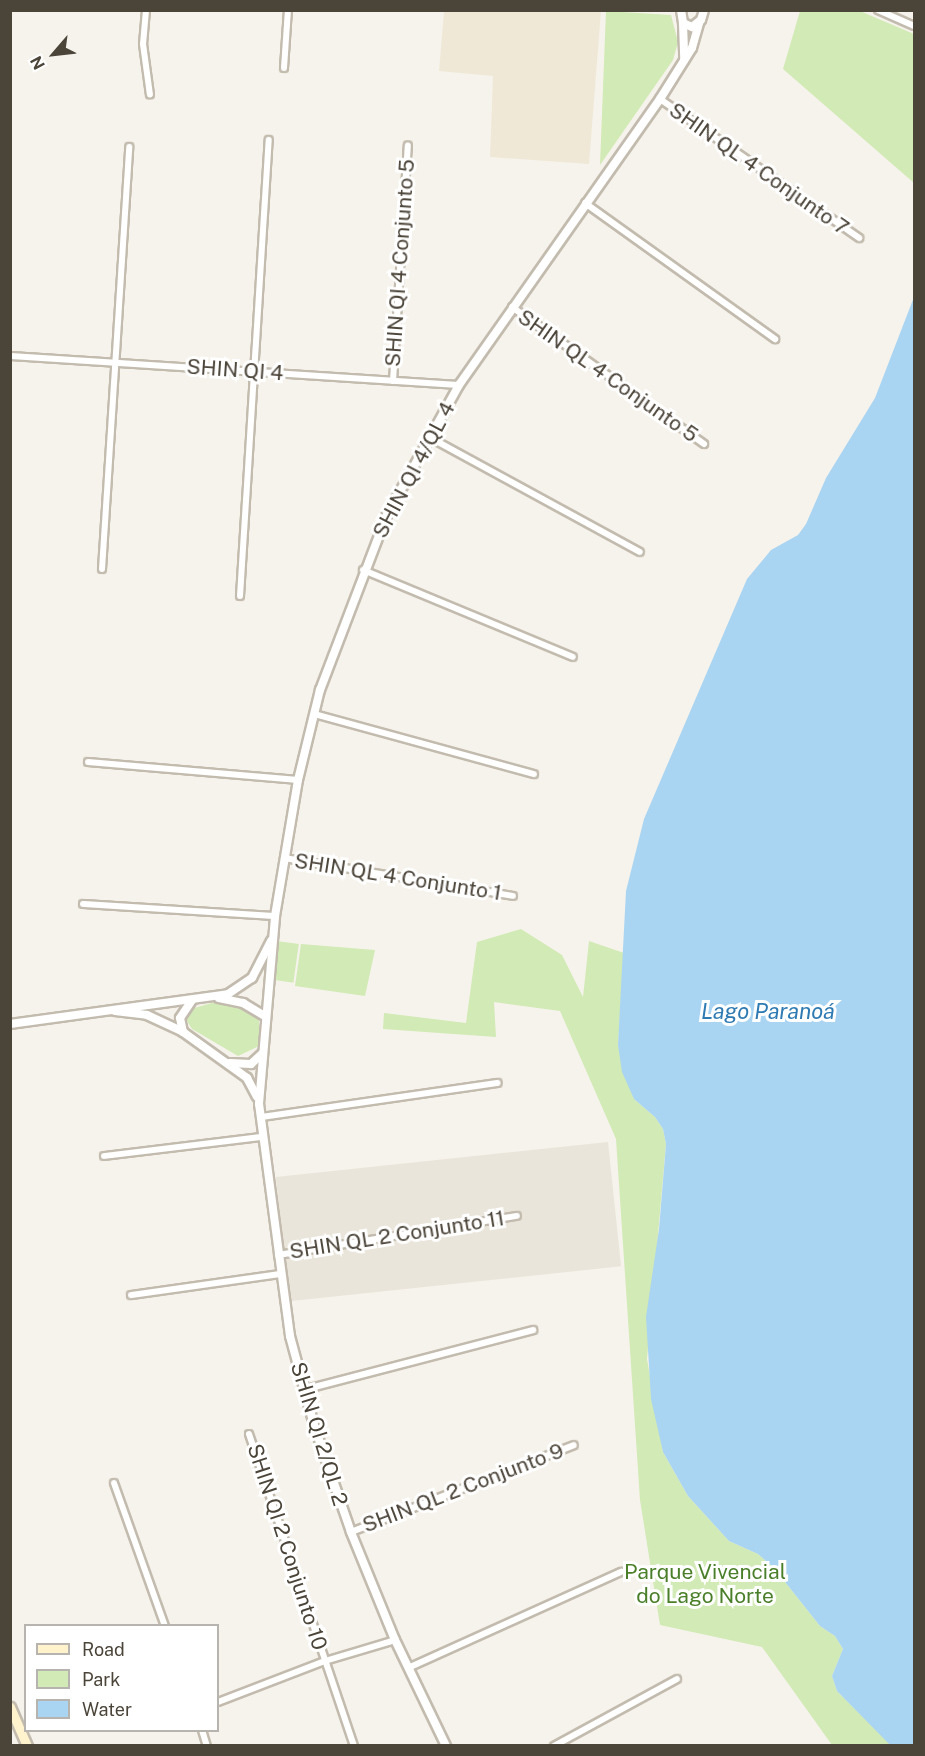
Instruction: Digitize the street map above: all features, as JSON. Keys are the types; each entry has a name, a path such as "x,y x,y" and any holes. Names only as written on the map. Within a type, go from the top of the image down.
{"main road":[{"path":"10,1707 27,1746"}],"street":[{"path":"146,10 143,44 150,94"},
{"path":"284,68 288,10"},
{"path":"671,10 692,27 699,23"},
{"name":"SHIN QI 4/QL 4","path":"262,1053 272,937 298,780 314,714 363,570 428,436 459,385 660,99 695,42 704,10"},
{"path":"878,10 915,26"},
{"path":"682,17 684,61"},
{"name":"SHIN QL 4 Conjunto 7","path":"660,99 859,238"},
{"path":"240,596 269,140"},
{"name":"SHIN QI 4 Conjunto 5","path":"393,381 408,145"},
{"path":"102,569 129,147"},
{"path":"585,203 775,339"},
{"name":"SHIN QL 4 Conjunto 5","path":"512,307 705,444"},
{"name":"SHIN QI 4","path":"10,356 459,385"},
{"path":"428,436 640,552"},
{"path":"363,570 573,657"},
{"path":"314,714 534,774"},
{"path":"88,762 298,780"},
{"name":"SHIN QL 4 Conjunto 1","path":"284,858 513,896"},
{"path":"83,904 275,916"},
{"name":"SHIN QI 4/QL 4","path":"10,1024 212,997 236,990 252,978 272,937"},
{"path":"212,997 243,1003 265,1016"},
{"path":"183,1032 180,1018 192,1000"},
{"name":"SHIN QI 4/QL 4","path":"111,1011 147,1015 183,1032 227,1062"},
{"path":"227,1062 244,1066 262,1053"},
{"name":"SHIN QI 2/QL 2","path":"259,1104 262,1053"},
{"name":"SHIN QI 2/QL 2","path":"227,1062 251,1082 259,1104 278,1255 303,1389 351,1532 395,1640 446,1746"},
{"path":"261,1117 498,1083"},
{"path":"104,1156 262,1137"},
{"name":"SHIN QL 2 Conjunto 11","path":"278,1255 517,1216"},
{"path":"131,1295 281,1274"},
{"path":"303,1389 533,1330"},
{"name":"SHIN QI 2 Conjunto 10","path":"249,1434 354,1746"},
{"name":"SHIN QL 2 Conjunto 9","path":"351,1532 574,1445"},
{"path":"114,1484 164,1624"},
{"path":"408,1668 621,1572"},
{"path":"219,1702 325,1661 395,1640"},
{"path":"554,1746 677,1679"}],"shaded area":[{"path":"444,11 601,11 589,164 490,157 493,76 439,71"},
{"path":"608,1142 621,1266 289,1301 276,1177"}],"green space":[{"path":"606,11 671,15 678,42 673,60 600,165"},
{"path":"800,11 860,11 914,34 914,183 783,69"},
{"name":"Parque Vivencial do Lago Norte","path":"521,929 562,955 583,997 589,941 624,953 618,1045 634,1099 655,1117 663,1129 666,1144 647,1359 663,1452 688,1496 729,1541 758,1554 774,1568 820,1626 835,1636 843,1649 832,1676 837,1691 891,1745 832,1745 762,1647 660,1625 640,1500 616,1139 560,1011 494,1002 496,1037 383,1029 384,1013 466,1023 477,942"},
{"path":"277,941 299,944 293,983 272,980"},
{"path":"301,944 375,950 365,996 295,986"},
{"path":"219,1001 249,1009 259,1019 259,1046 238,1056 192,1029 185,1018 187,1010"}],"water":[{"name":"Lago Paranoá","path":"914,297 914,1745 891,1746 837,1691 832,1676 843,1649 835,1636 820,1626 774,1568 758,1554 729,1541 688,1496 663,1452 651,1399 646,1317 659,1229 666,1144 663,1129 655,1117 634,1099 622,1072 618,1045 626,891 644,819 747,579 771,550 798,535 806,524 826,478 875,398"}]}
